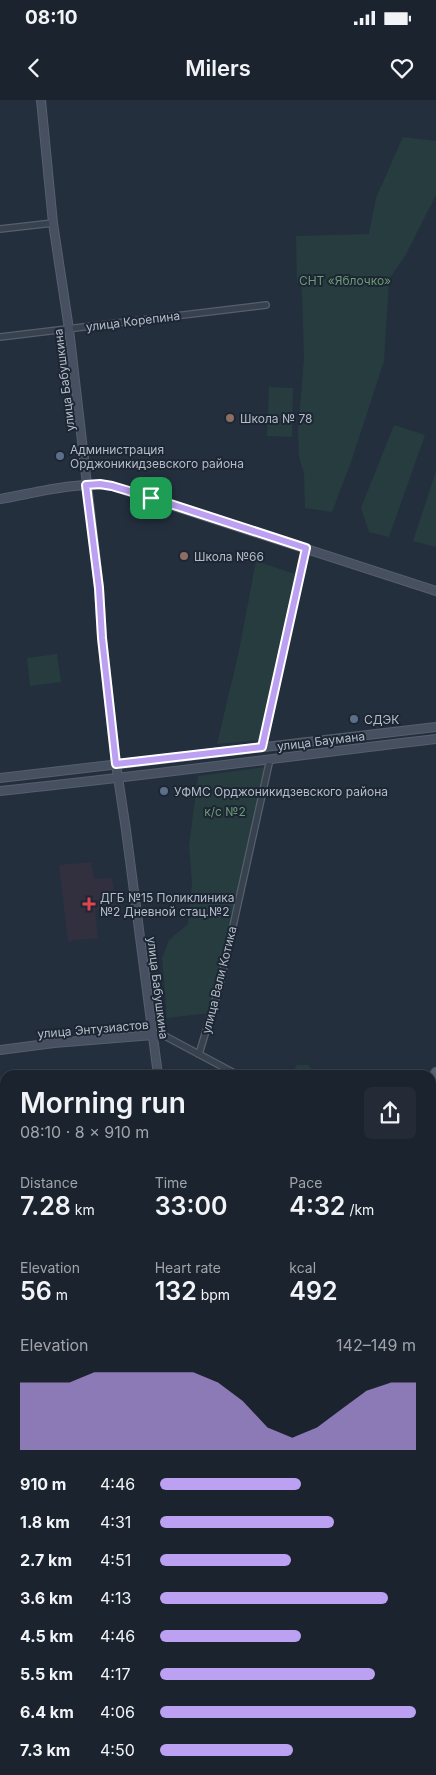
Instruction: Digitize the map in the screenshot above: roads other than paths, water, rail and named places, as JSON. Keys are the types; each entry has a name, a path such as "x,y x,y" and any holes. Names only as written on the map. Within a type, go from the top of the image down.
{"street":[{"name":"улица Бабушкина","path":"41,100 53,223 69,329 99,588 102,638 116,764 157,1070"},
{"path":"0,229 53,223"},
{"name":"улица Корепина","path":"0,337 266,305"},
{"path":"0,499 86,485 100,484 112,486 436,591"},
{"path":"262,747 306,548"},
{"name":"улица Баумана","path":"0,778 436,726"},
{"name":"улица Баумана","path":"0,791 118,779 436,739"},
{"name":"улица Вали Котика","path":"199,1054 220,985 270,759"},
{"name":"улица Энтузиастов","path":"0,1050 54,1043 163,1035 229,1070"}],"place":[{"name":"Школа № 78","path":"230,418"},
{"name":"Администрация Орджоникидзевского района","path":"60,456"},
{"name":"Школа №66","path":"184,556"},
{"name":"СДЭК","path":"354,719"},
{"name":"УФМС Орджоникидзевского района","path":"164,791"},
{"name":"ДГБ №15 Поликлиника №2 Дневной стац.№2","path":"89,904"}],"park label":[{"name":"СНТ «Яблочко»","path":"345,280"},
{"name":"к/с №2","path":"225,811"}]}
